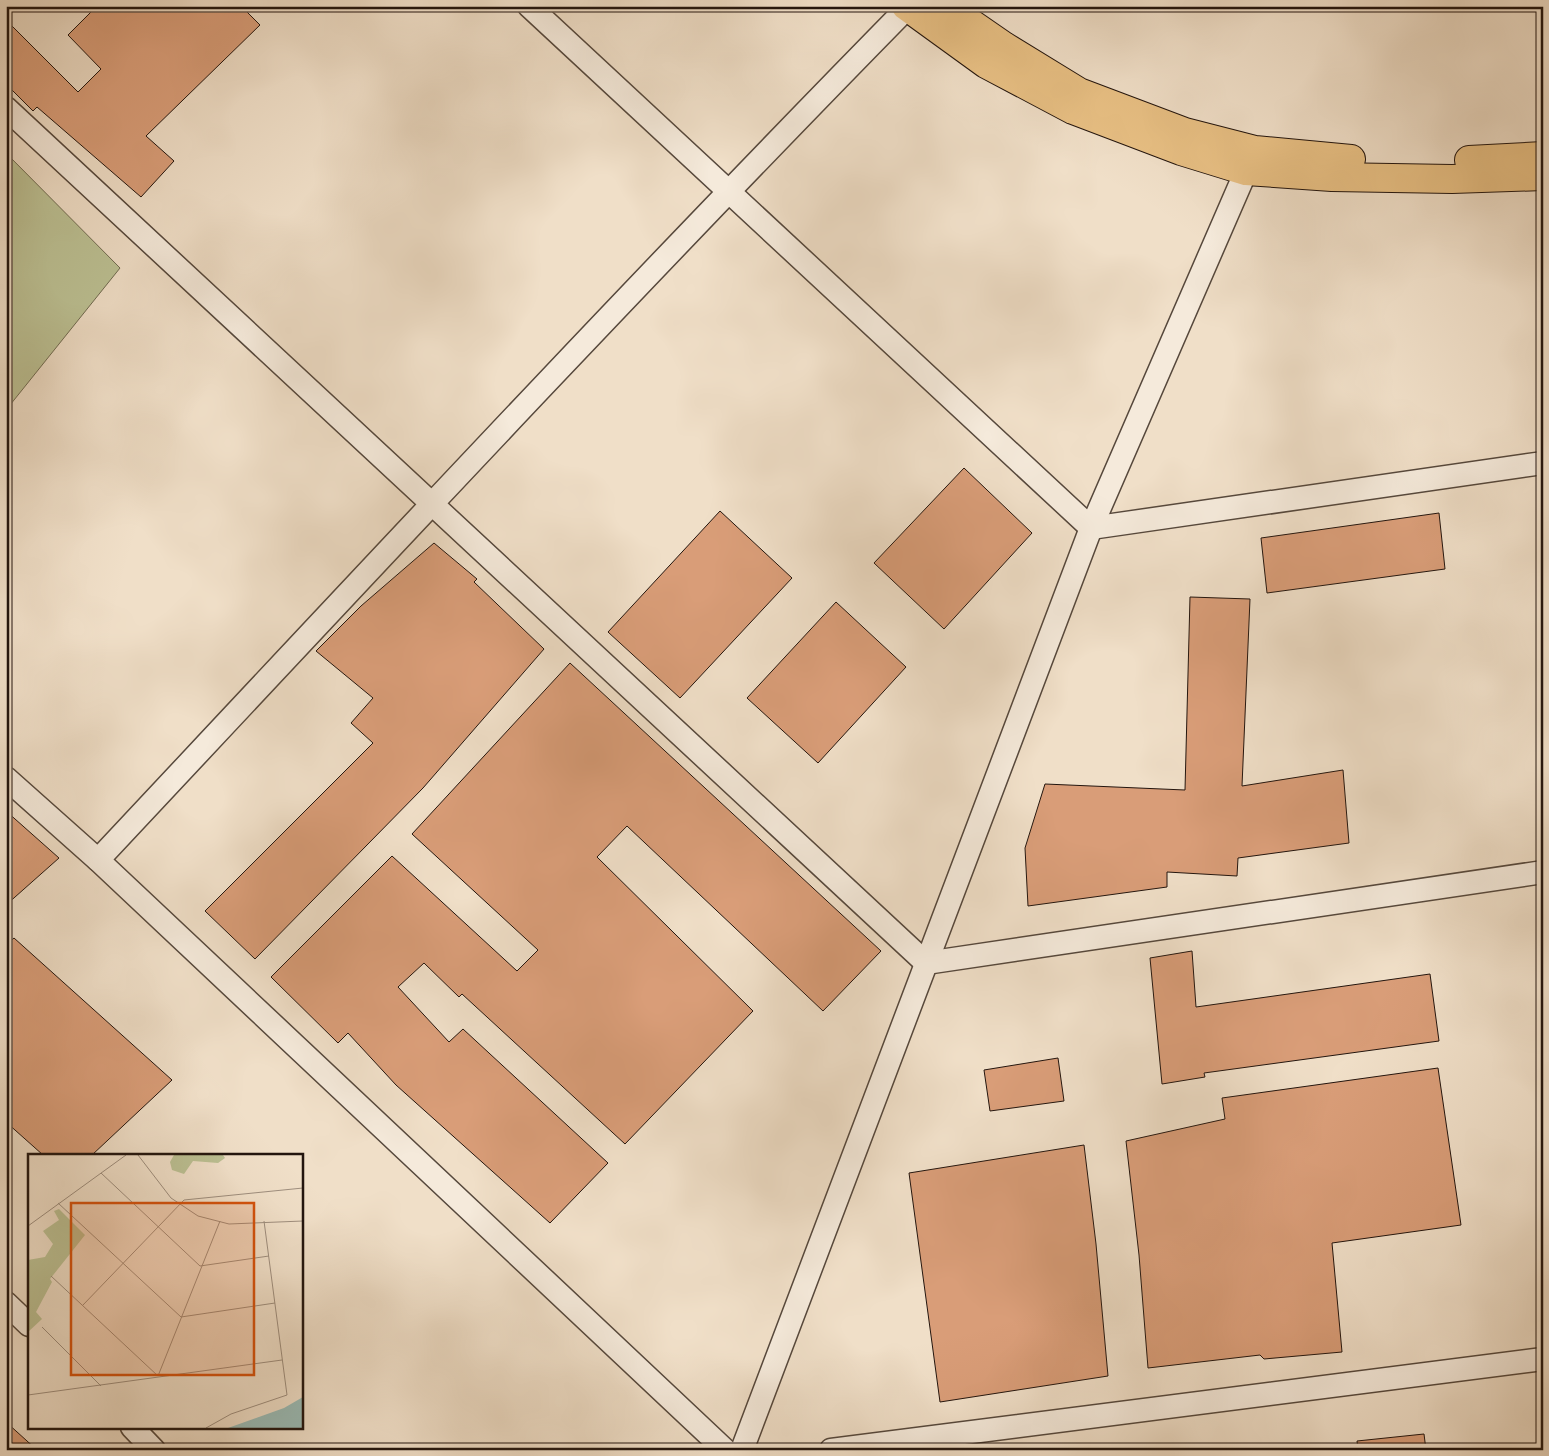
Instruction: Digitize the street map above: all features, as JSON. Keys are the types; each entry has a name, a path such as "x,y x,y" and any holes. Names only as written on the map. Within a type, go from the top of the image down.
{"highway":[{"path":"946,6 1004,46 1079,92 1185,132 1251,160 1330,158 1448,161 1543,156"},
{"path":"908,7 986,64 1073,110 1181,151 1392,178 1543,176"}],"street":[{"path":"529,6 1091,528"},
{"path":"98,860 433,502 728,192 908,7"},
{"path":"6,108 433,502 926,963"},
{"path":"742,1450 1091,528 1251,160"},
{"path":"1091,528 1543,463"},
{"path":"6,778 98,860 724,1450"},
{"path":"926,963 1543,872"},
{"path":"6,1303 28,1324"},
{"path":"831,1450 1543,1359"},
{"path":"133,1428 154,1450"}],"green space":[{"path":"6,153 120,268 6,410"}],"building":[{"path":"97,6 241,6 260,25 146,136 174,161 141,197 37,107 33,111 6,84 6,20 78,92 101,69 68,35"},
{"path":"964,468 1032,533 944,629 874,563"},
{"path":"720,511 792,578 680,698 608,632"},
{"path":"1439,513 1445,569 1267,593 1261,538"},
{"path":"434,543 477,579 474,582 544,649 423,788 255,959 205,911 373,743 351,723 373,698 316,651 361,606"},
{"path":"1190,597 1250,599 1242,786 1343,770 1349,843 1238,858 1237,876 1167,872 1167,887 1028,906 1025,848 1045,784 1185,790"},
{"path":"836,602 906,667 818,763 747,698"},
{"path":"570,663 881,951 823,1011 627,826 597,857 753,1011 625,1144 462,994 459,997 424,963 398,987 449,1042 463,1029 608,1163 550,1223 396,1085 348,1033 338,1043 271,977 392,856 517,971 538,950 412,834"},
{"path":"6,811 59,858 6,905"},
{"path":"14,938 172,1080 93,1154 42,1154 6,1122 6,945"},
{"path":"1192,951 1196,1007 1430,974 1439,1041 1204,1073 1205,1077 1162,1084 1150,958"},
{"path":"1058,1058 1064,1101 990,1111 984,1070"},
{"path":"1438,1068 1461,1225 1332,1243 1342,1352 1264,1359 1260,1355 1148,1368 1139,1255 1126,1141 1225,1119 1222,1098"},
{"path":"1084,1145 1096,1244 1108,1376 940,1402 909,1173"},
{"path":"6,1422 37,1450 6,1450"},
{"path":"1424,1434 1426,1450 1358,1450 1357,1441"}]}
